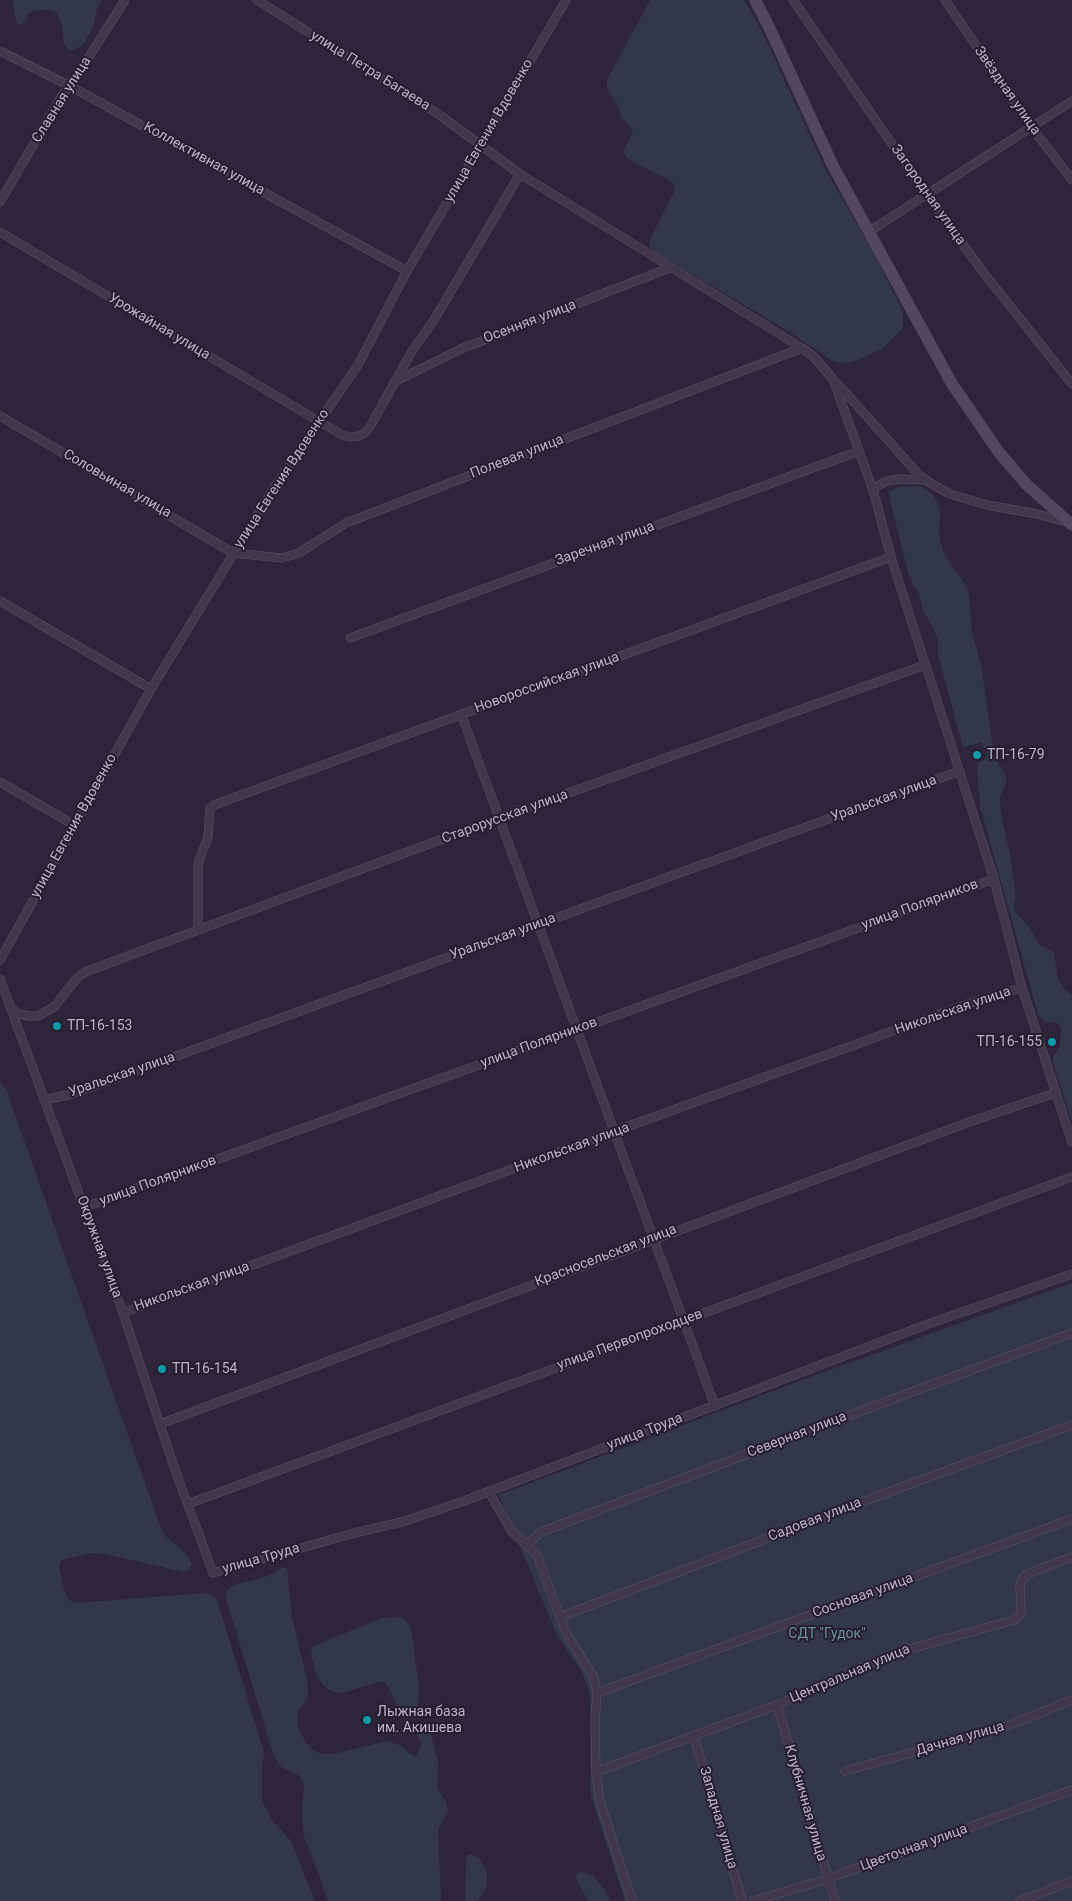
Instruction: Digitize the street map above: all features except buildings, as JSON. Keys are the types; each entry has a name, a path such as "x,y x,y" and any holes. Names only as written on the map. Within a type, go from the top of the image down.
{"street":[{"name":"Славная улица","path":"0,202 61,97 125,0"},
{"name":"улица Петра Багаева","path":"257,0 441,116 520,174 669,268 802,348 818,360 878,430 926,480"},
{"name":"улица Евгения Вдовенко","path":"0,960 150,689 273,489 358,365 407,271 566,0"},
{"path":"755,0 833,166 870,231 947,376 998,452 1026,484 1071,524"},
{"name":"Загородная улица","path":"793,0 927,195 983,272 1072,384"},
{"name":"Звёздная улица","path":"945,0 1032,128 1072,180"},
{"name":"Коллективная улица","path":"0,51 70,86 407,271"},
{"path":"870,231 1072,101"},
{"name":"Урожайная улица","path":"0,232 319,422 342,435 359,436 372,425 394,382 520,174"},
{"name":"Осенняя улица","path":"394,382 461,349 669,268"},
{"name":"Полевая улица","path":"233,553 282,558 290,556 346,523 802,348"},
{"path":"833,379 873,490 892,557 994,879 1022,988 1072,1142"},
{"name":"Соловьиная улица","path":"0,416 233,553"},
{"name":"Заречная улица","path":"350,638 859,451"},
{"path":"873,490 887,481 900,479 926,480 950,494 987,505 1037,514 1071,524"},
{"name":"Новороссийская улица","path":"198,930 199,861 208,837 210,808 214,805 892,557"},
{"path":"0,601 150,689"},
{"name":"Старорусская улица","path":"10,1008 20,1014 38,1016 46,1012 63,997 77,978 85,972 499,818 926,665"},
{"path":"461,714 715,1406"},
{"name":"Уральская улица","path":"45,1100 72,1094 960,771"},
{"path":"0,782 74,825"},
{"name":"улица Полярников","path":"85,1207 994,879"},
{"name":"Окружная улица","path":"0,979 85,1207 213,1573"},
{"name":"Никольская улица","path":"123,1313 615,1131 978,1000 1022,988"},
{"name":"Красносельская улица","path":"160,1424 962,1124 1055,1094"},
{"name":"улица Первопроходцев","path":"188,1504 1072,1177"},
{"name":"улица Труда","path":"213,1573 354,1533 402,1522 489,1492 928,1324 1072,1274"},
{"name":"Северная улица","path":"527,1544 541,1532 1072,1333"},
{"name":"Садовая улица","path":"560,1617 902,1487 1072,1425"},
{"path":"489,1492 512,1532 533,1550 539,1560 571,1643 594,1678 597,1694 595,1720 596,1772 600,1802 632,1901"},
{"name":"Сосновая улица","path":"597,1694 1072,1520"},
{"name":"Центральная улица","path":"596,1772 777,1705 895,1653 956,1634 1014,1620 1021,1612 1020,1586 1023,1577 1072,1557"},
{"name":"Дачная улица","path":"845,1771 1005,1727 1072,1700"},
{"name":"Клубничная улица","path":"777,1705 834,1901"},
{"name":"Западная улица","path":"694,1736 742,1901"},
{"name":"Цветочная улица","path":"754,1901 827,1879 1072,1790"},
{"path":"1020,1901 1032,1899 1072,1881"}],"green space":[{"path":"13,0 102,0 97,8 94,25 86,40 80,47 70,51 64,45 62,25 57,13 53,10 35,10 28,14 24,23 20,25 16,22"},
{"path":"650,0 744,0 762,31 825,169 873,252 903,312 903,328 882,349 853,362 833,361 788,331 652,250 649,244 651,237 675,190 673,183 668,179 629,160 623,152 633,133 629,125 622,118 617,103 607,89 607,80"},
{"path":"920,486 932,494 938,504 940,512 939,533 944,554 966,586 969,596 972,632 982,670 994,757 1006,776 1006,782 1000,797 1000,809 1010,855 1016,896 1014,903 1015,912 1030,928 1040,946 1054,953 1058,979 1063,988 1072,995 1072,1122 1053,1061 1053,1056 1060,1047 1061,1027 1056,1022 1045,1023 1038,1014 980,806 977,767 979,762 987,757 987,753 981,742 964,747 962,743 938,655 938,641 935,631 923,610 919,593 913,585 908,572 891,504 889,494 891,490 901,487"},
{"path":"0,1084 6,1089 163,1534 185,1553 192,1564 190,1569 184,1572 105,1554 91,1553 61,1560 59,1566 64,1591 69,1600 76,1603 206,1593 216,1597 264,1752 262,1801 272,1820 291,1841 315,1901 0,1901"},
{"name":"СДТ \"Гудок\"","path":"1072,1283 1072,1901 625,1901 591,1796 590,1693 582,1672 557,1635 499,1495 810,1377"},
{"path":"282,1568 287,1568 292,1617 307,1680 308,1694 305,1702 298,1710 297,1725 305,1741 313,1750 322,1754 333,1754 388,1741 399,1745 415,1757 421,1744 417,1735 419,1729 426,1728 430,1731 438,1761 437,1788 446,1802 448,1811 438,1829 441,1901 328,1901 304,1837 302,1808 304,1786 300,1776 281,1767 274,1756 226,1599 227,1590 234,1585 259,1579"},
{"path":"397,1617 404,1619 410,1627 412,1635 419,1688 416,1711 411,1713 399,1710 389,1688 384,1682 378,1682 343,1693 333,1692 323,1685 316,1673 312,1658 311,1649 314,1646 382,1618"},
{"path":"470,1854 480,1859 487,1872 487,1886 478,1901 465,1901 466,1861 467,1855"},
{"path":"584,1872 593,1876 600,1883 611,1901 588,1901 576,1879 577,1873"}],"place":[{"name":"ТП-16-79","path":"977,755"},
{"name":"ТП-16-153","path":"57,1026"},
{"name":"ТП-16-155","path":"1052,1042"},
{"name":"ТП-16-154","path":"162,1369"},
{"name":"Лыжная база им. Акишева","path":"367,1720"}]}
